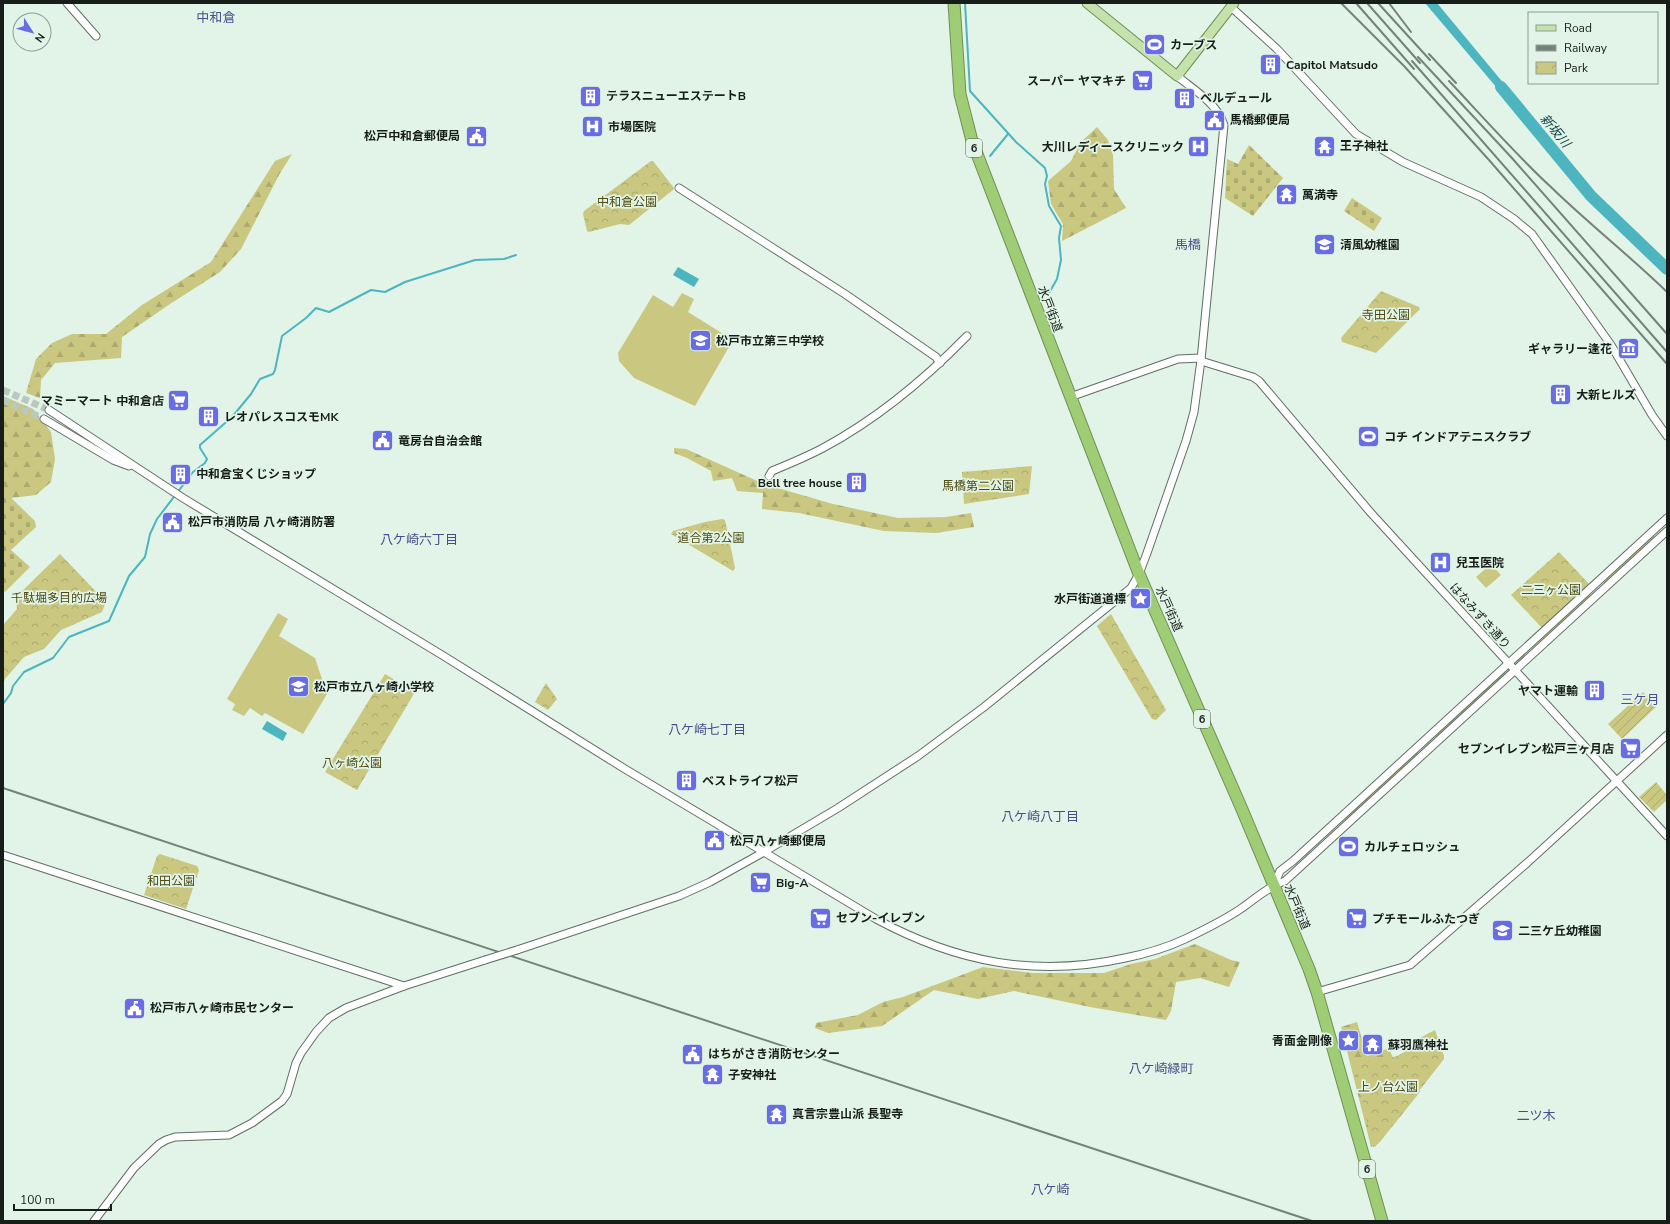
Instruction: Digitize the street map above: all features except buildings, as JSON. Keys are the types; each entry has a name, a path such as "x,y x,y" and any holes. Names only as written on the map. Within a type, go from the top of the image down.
{"highway":[{"name":"水戸街道","path":"954,3 960,94 967,126 987,182 1139,574 1274,885 1317,992 1382,1221"}],"main road":[{"path":"1087,3 1177,76 1232,5"}],"street":[{"path":"67,3 96,36"},
{"path":"1232,5 1277,49 1356,134 1403,162 1481,197 1514,219 1532,234 1611,345 1652,415 1667,436"},
{"path":"94,1221 134,1168 159,1144 175,1137 229,1135 252,1123 282,1101 287,1094 296,1063 301,1053 316,1032 329,1018 346,1008 404,986 679,896 710,882 764,852 868,789 918,756 1128,592 1139,574 1186,440 1196,401 1224,125 1222,118 1214,106 1177,76"},
{"path":"679,188 844,294 936,357 940,363"},
{"path":"769,476 772,471 823,448 871,419 902,396 940,363 967,336"},
{"name":"はなみずき通り","path":"1070,397 1178,359 1194,357 1201,358 1201,361 1252,377 1259,381 1345,485 1514,671 1667,836"},
{"path":"49,410 111,450 137,469 625,769 855,907 909,936 935,947 973,958 1026,966 1060,967 1092,964 1152,951 1183,940 1211,926 1238,910 1274,885 1285,881 1667,531"},
{"path":"44,419 114,460 137,469"},
{"path":"1274,885 1280,871 1293,861 1667,518"},
{"path":"1317,992 1410,965 1527,863 1667,735"},
{"path":"3,855 404,986"}],"green space":[{"path":"1097,127 1108,140 1113,155 1114,189 1126,208 1062,241 1063,224 1051,204 1048,181 1071,161 1081,142"},
{"path":"1249,145 1283,178 1253,216 1225,198 1227,159 1238,164"},
{"path":"292,154 279,175 241,249 220,272 122,337 121,358 55,363 41,380 40,398 26,393 36,359 52,343 72,334 106,334 142,305 211,262 275,161"},
{"name":"中和倉公園","path":"653,161 674,188 673,190 629,225 620,224 589,232 587,231 583,214 584,211"},
{"path":"1352,198 1382,218 1374,231 1344,211"},
{"name":"寺田公園","path":"1381,291 1419,307 1420,309 1376,353 1342,342 1341,338"},
{"path":"682,293 694,299 688,312 733,340 695,406 634,378 619,361 618,353 653,295 673,307"},
{"path":"3,396 33,409 51,432 55,459 51,482 36,495 3,499"},
{"path":"674,448 686,449 764,484 833,504 898,518 946,517 971,513 974,527 936,533 884,531 799,513 762,509 763,493 737,491 732,478 713,481 711,471 674,453"},
{"name":"馬橋第二公園","path":"1032,466 1029,494 964,504 962,472"},
{"path":"3,494 7,494 35,521 36,527 11,550 30,567 5,592 3,590"},
{"name":"道合第2公園","path":"722,519 725,520 735,568 733,571 671,534 673,531"},
{"path":"1653,534 1655,539 1606,583 1604,583 1603,580"},
{"name":"二三ヶ公園","path":"1559,552 1590,585 1542,628 1511,595"},
{"name":"千駄堀多目的広場","path":"60,554 106,602 102,612 61,630 44,649 24,657 5,679 3,685 3,625 17,609 16,597"},
{"path":"1491,564 1501,575 1486,588 1476,577"},
{"path":"1590,593 1591,596 1518,661 1517,660"},
{"path":"278,613 288,619 279,636 315,658 327,694 303,734 265,713 262,716 250,708 244,716 232,710 235,704 227,699"},
{"path":"1111,614 1166,710 1156,720 1152,719 1097,626"},
{"path":"1503,672 1506,674 1436,738 1435,737"},
{"name":"八ヶ崎公園","path":"385,674 415,692 357,790 325,772"},
{"path":"546,683 557,699 548,710 535,702"},
{"path":"1643,692 1657,706 1622,739 1608,724"},
{"path":"1417,752 1419,754 1347,821 1344,819"},
{"path":"1656,782 1667,795 1667,800 1654,812 1639,797"},
{"name":"和田公園","path":"160,854 197,866 199,870 186,909 144,895 157,856"},
{"path":"1195,944 1231,960 1240,962 1229,987 1200,978 1176,982 1171,1011 1166,1020 1090,1007 1014,991 978,999 934,990 882,1026 828,1033 815,1028 816,1023 858,1015 883,1002 903,997 983,967 1033,973 1104,973 1131,964 1155,959"},
{"name":"上ノ台公園","path":"1357,1022 1367,1056 1389,1048 1393,1058 1407,1051 1420,1092 1379,1143 1371,1147 1341,1027"},
{"name":"上ノ台公園","path":"1435,1030 1444,1059 1376,1146 1373,1147 1354,1065 1398,1056 1407,1051 1406,1045"}],"water":[{"path":"1425,3 1437,3 1515,97 1508,101"},
{"path":"678,267 699,279 694,287 673,275"},
{"path":"267,721 287,733 283,741 262,729"}],"waterway":[{"path":"965,3 970,91 1016,142 1045,168 1047,176 1045,184 1049,206 1061,226 1059,238 1061,260 1057,279 1049,293"},
{"name":"新坂川","path":"1501,87 1591,196 1667,269"},
{"path":"990,156 1008,134"},
{"path":"3,704 11,693 13,686 24,672 53,658 69,637 109,621 129,576 145,557 150,534 157,519 193,472 205,463 207,459 200,448 200,445 232,417 251,394 260,379 273,374 282,336 306,318 316,308 329,312 371,290 385,292 405,282 475,260 504,259 516,255"}],"tunnel":[{"path":"3,390 49,410"},
{"path":"3,400 44,419"}],"railway":[{"path":"1341,3 1404,66 1489,160 1667,364"},
{"path":"1356,3 1414,69"},
{"path":"1367,3 1420,63"},
{"path":"1378,3 1430,60"},
{"path":"1389,3 1411,32"},
{"path":"1429,54 1456,83"},
{"path":"1418,57 1511,157 1667,334"},
{"path":"1412,61 1667,352"},
{"path":"1449,81 1538,175 1667,292"},
{"path":"3,788 1312,1221"}],"place":[{"name":"カーブス","path":"1155,45"},
{"name":"Capitol Matsudo","path":"1271,65"},
{"name":"スーパー ヤマキチ","path":"1142,81"},
{"name":"テラスニューエステートB","path":"590,96"},
{"name":"ベルデュール","path":"1185,98"},
{"name":"馬橋郵便局","path":"1214,120"},
{"name":"市場医院","path":"592,127"},
{"name":"松戸中和倉郵便局","path":"476,136"},
{"name":"王子神社","path":"1325,146"},
{"name":"大川レディースクリニック","path":"1199,147"},
{"name":"萬満寺","path":"1286,195"},
{"name":"清風幼稚園","path":"1325,245"},
{"name":"松戸市立第三中学校","path":"701,341"},
{"name":"ギャラリー逢花","path":"1628,349"},
{"name":"大新ヒルズ","path":"1561,395"},
{"name":"マミーマート 中和倉店","path":"179,401"},
{"name":"レオパレスコスモMK","path":"208,417"},
{"name":"コチ インドアテニスクラブ","path":"1369,437"},
{"name":"竜房台自治会館","path":"382,441"},
{"name":"中和倉宝くじショップ","path":"180,474"},
{"name":"Bell tree house","path":"857,483"},
{"name":"松戸市消防局 八ヶ崎消防署","path":"172,522"},
{"name":"兒玉医院","path":"1440,563"},
{"name":"水戸街道道標","path":"1141,599"},
{"name":"松戸市立八ヶ崎小学校","path":"298,687"},
{"name":"ヤマト運輸","path":"1594,691"},
{"name":"セブンイレブン松戸三ヶ月店","path":"1630,749"},
{"name":"ベストライフ松戸","path":"687,781"},
{"name":"松戸八ヶ崎郵便局","path":"715,841"},
{"name":"カルチェロッシュ","path":"1348,847"},
{"name":"Big-A","path":"761,883"},
{"name":"セブン-イレブン","path":"821,918"},
{"name":"プチモールふたつぎ","path":"1356,919"},
{"name":"二三ケ丘幼稚園","path":"1503,931"},
{"name":"松戸市八ヶ崎市民センター","path":"135,1008"},
{"name":"青面金剛像","path":"1348,1041"},
{"name":"蘇羽鷹神社","path":"1373,1045"},
{"name":"はちがさき消防センター","path":"693,1054"},
{"name":"子安神社","path":"713,1075"},
{"name":"真言宗豊山派 長聖寺","path":"776,1114"}],"district":[{"name":"中和倉","path":"216,18"},
{"name":"馬橋","path":"1188,245"},
{"name":"八ケ崎六丁目","path":"419,540"},
{"name":"三ケ月","path":"1640,700"},
{"name":"八ケ崎七丁目","path":"707,730"},
{"name":"八ケ崎八丁目","path":"1040,817"},
{"name":"八ケ崎緑町","path":"1161,1069"},
{"name":"二ツ木","path":"1536,1116"},
{"name":"八ケ崎","path":"1050,1190"}]}
